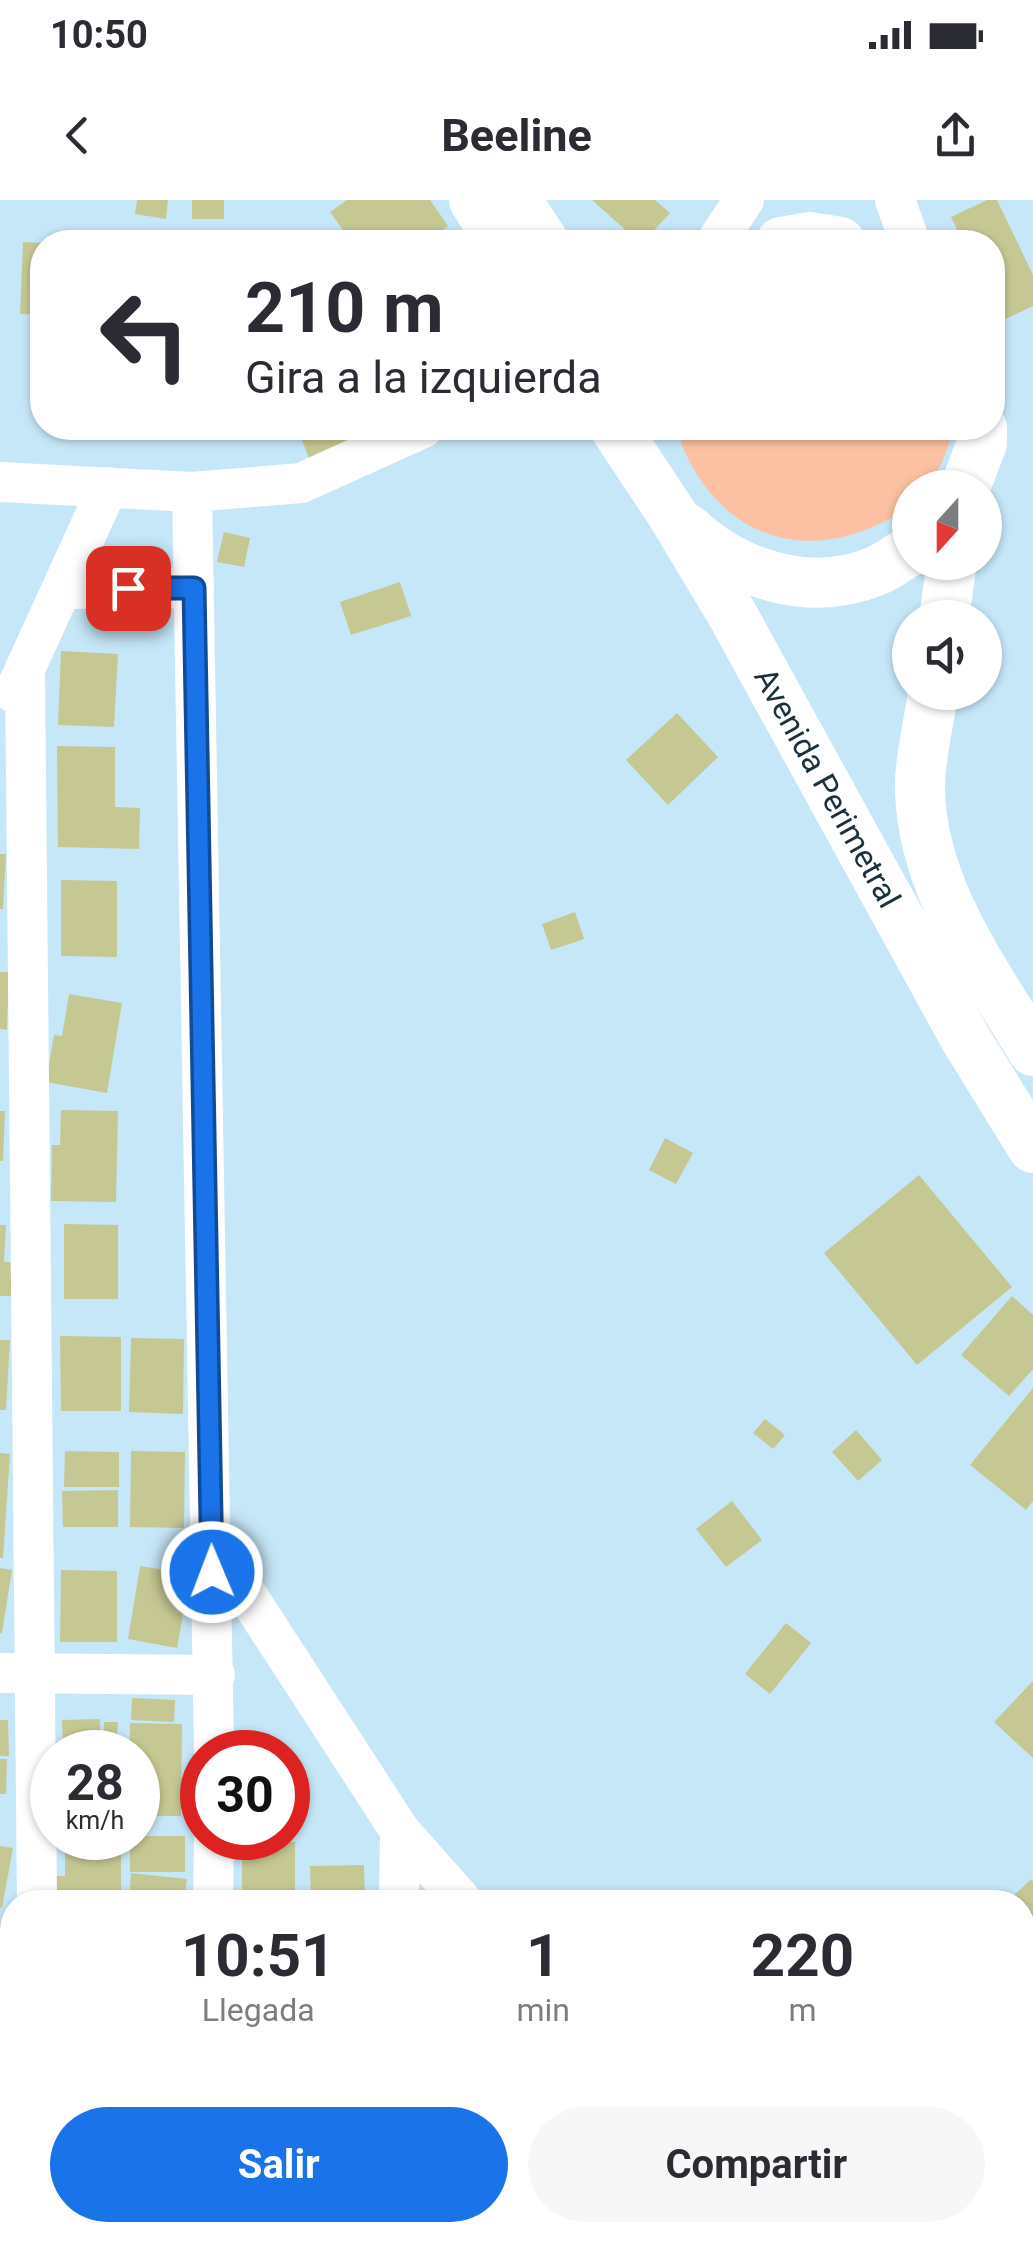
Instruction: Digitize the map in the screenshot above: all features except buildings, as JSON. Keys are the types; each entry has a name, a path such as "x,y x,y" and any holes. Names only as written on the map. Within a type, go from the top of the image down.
{"main road":[{"path":"474,200 493,230"},
{"path":"516,200 536,230"},
{"name":"Avenida Perimetral","path":"623,440 732,614 965,1038 1033,1148"},
{"path":"642,440 644,459 672,514 713,552 764,576 820,583 875,571 892,561"},
{"path":"972,470 982,440"},
{"name":"Avenida Perimetral","path":"931,710 920,791 928,847 946,904 1033,1051"}],"street":[{"path":"724,230 744,200"},
{"path":"895,200 906,230"},
{"path":"0,482 192,492 301,483 396,440"},
{"path":"0,721 108,487"},
{"path":"192,492 214,1730"},
{"path":"62,589 194,588"},
{"path":"25,670 17,1674 36,1890"},
{"path":"210,1538 400,1831 452,1890"},
{"path":"17,1674 215,1676"},
{"path":"400,1831 400,1890"},
{"path":"214,1860 214,1890"}],"shaded area":[{"path":"681,440 949,440 937,470 892,470 892,517 832,539 805,541 753,528 708,490"}],"route":[{"path":"128,588 194,588 212,1572"}]}
